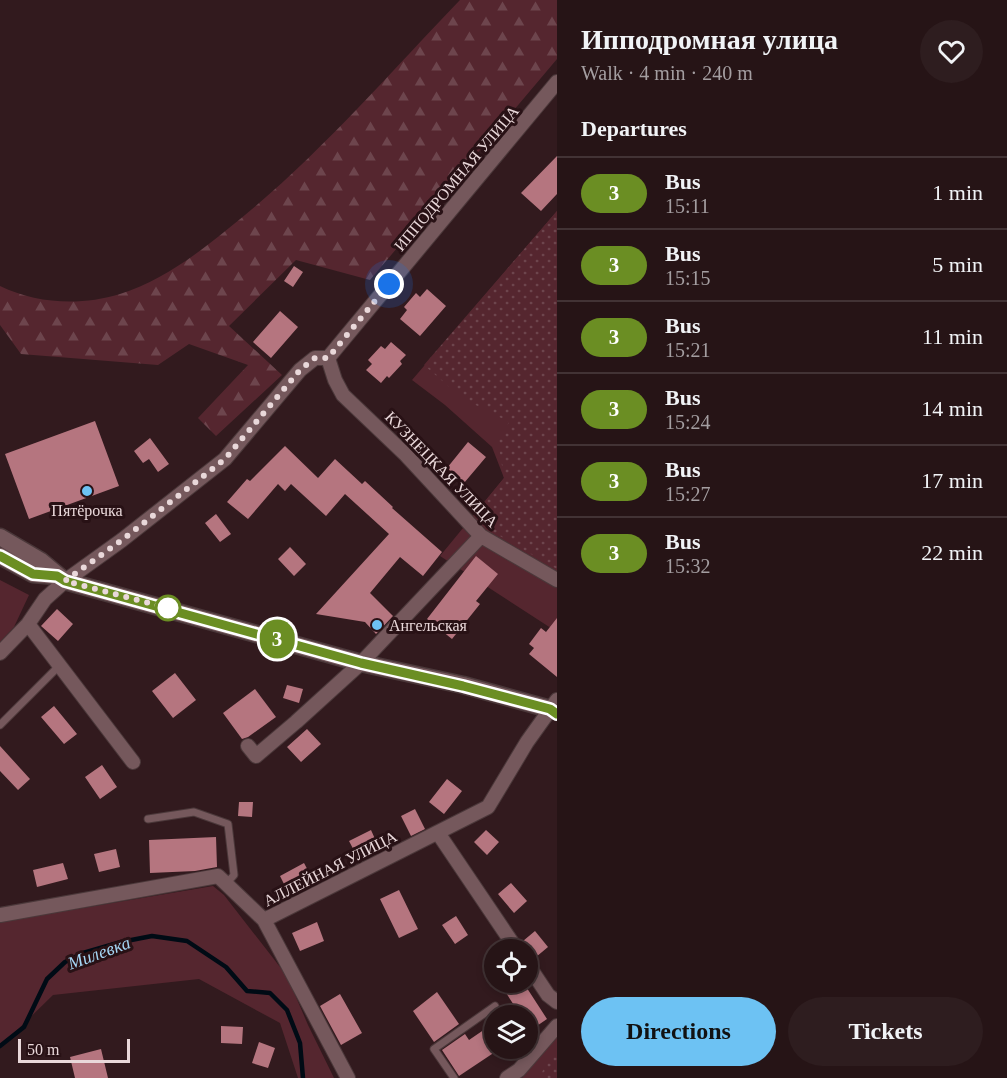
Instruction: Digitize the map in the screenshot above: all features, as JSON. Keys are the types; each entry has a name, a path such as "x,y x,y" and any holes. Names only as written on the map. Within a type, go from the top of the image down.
{"street":[{"name":"ИППОДРОМНАЯ УЛИЦА","path":"0,653 28,624 61,578 122,540 225,459 300,370 315,358 328,358 557,82"},
{"name":"КУЗНЕЦКАЯ УЛИЦА","path":"328,358 343,395 406,455 481,536 557,580"},
{"path":"248,746 256,756 361,663 481,536"},
{"path":"0,537 41,561 61,578"},
{"path":"0,556 33,574 61,578 361,663 555,708"},
{"path":"28,624 133,762"},
{"name":"АЛЛЕЙНАЯ УЛИЦА","path":"226,884 264,920 488,807 527,742 555,708"},
{"path":"438,833 510,939"},
{"path":"0,915 218,876 226,884"},
{"path":"264,920 348,1078"},
{"path":"538,980 548,995 557,1002"},
{"path":"507,1078 519,1070 557,1026"}],"lane":[{"path":"0,725 59,666"},
{"path":"148,819 194,812 228,824 234,875 226,884"},
{"path":"454,1078 434,1049 484,1014"}],"green space":[{"path":"460,0 557,0 557,59 370,280 296,260 229,326 282,375 216,436 198,418 248,365 189,344 158,365 21,354 0,325 0,286 44,300 90,300 135,289 164,275 204,248 290,175 320,147"},
{"path":"557,211 557,632 440,556 504,478 492,447 445,405 412,380"},
{"path":"557,211 557,569 481,525 472,517 504,478 498,441 509,422 462,398 424,365"},
{"path":"0,580 29,595 14,627 0,642"},
{"path":"213,886 224,895 287,976 334,1078 298,1078 280,1023 199,979 53,995 4,1043 0,1044 0,922"},
{"path":"557,1033 557,1078 521,1078"},
{"path":"557,1050 557,1078 539,1078 550,1057"}],"building":[{"path":"557,156 557,194 541,211 521,193"},
{"path":"294,266 303,272 293,287 284,281"},
{"path":"427,289 446,306 420,336 400,319 407,310 404,307 416,293 420,297"},
{"path":"280,311 298,327 271,358 253,342"},
{"path":"391,342 406,355 400,361 402,364 381,383 366,370 372,364 368,360 381,346 385,349"},
{"path":"95,421 119,486 29,519 5,454"},
{"path":"150,438 169,464 158,472 149,459 143,463 134,451"},
{"path":"468,442 486,457 464,483 447,468"},
{"path":"285,446 318,478 335,459 362,484 365,481 442,552 423,576 400,557 370,593 393,616 376,634 365,622 316,614 389,534 345,494 326,516 291,484 285,491 278,484 248,519 227,502 247,479 250,481"},
{"path":"216,514 231,534 220,542 205,523"},
{"path":"290,547 306,564 294,576 278,559"},
{"path":"476,556 498,574 476,601 480,604 452,639 427,619"},
{"path":"57,609 73,624 58,641 41,626"},
{"path":"557,618 557,677 529,654 534,648 529,644 541,628 546,632"},
{"path":"175,673 196,700 173,718 152,691"},
{"path":"287,685 303,689 299,703 283,698"},
{"path":"255,689 276,717 242,739 223,713"},
{"path":"54,706 77,734 64,744 41,717"},
{"path":"307,729 321,744 301,762 287,747"},
{"path":"0,746 30,779 18,790 0,771"},
{"path":"102,765 117,787 100,799 85,777"},
{"path":"447,779 462,791 444,814 429,802"},
{"path":"239,802 253,802 252,817 238,816"},
{"path":"415,809 425,829 411,836 401,816"},
{"path":"371,830 380,850 359,860 349,841"},
{"path":"486,830 499,842 487,855 474,842"},
{"path":"216,837 217,867 195,871 150,873 149,840"},
{"path":"116,849 120,867 99,872 94,854"},
{"path":"63,863 68,879 37,887 33,870"},
{"path":"304,863 312,878 288,892 280,876"},
{"path":"511,883 527,901 514,913 498,894"},
{"path":"399,890 418,929 399,938 380,899"},
{"path":"456,916 468,935 455,944 442,925"},
{"path":"317,922 324,941 300,951 292,933"},
{"path":"535,931 548,947 538,955 538,939 525,939"},
{"path":"437,992 459,1024 434,1042 413,1011"},
{"path":"506,993 530,993 538,1005 514,1005"},
{"path":"340,994 362,1033 341,1045 320,1006"},
{"path":"538,1005 547,1019 538,1025"},
{"path":"221,1026 243,1027 242,1044 221,1043"},
{"path":"484,1030 484,1059 459,1076 442,1050 465,1034 469,1040"},
{"path":"259,1042 275,1048 268,1068 252,1063"},
{"path":"101,1049 108,1078 75,1078 70,1057"}],"waterway":[{"name":"Милевка","path":"0,1046 24,1027 47,979 65,962 83,953 152,936 187,941 226,967 247,991 270,993 287,1010 300,1043 303,1078"}],"bus line":[{"name":"3","path":"0,556 33,574 57,576 65,581 361,663 463,686 550,709 557,714"}],"place":[{"name":"Пятёрочка","path":"87,491"},
{"name":"Ангельская","path":"377,625"}],"route":[{"path":"168,608 65,581 122,540 225,459 300,370 315,358 328,358 389,284"}]}
